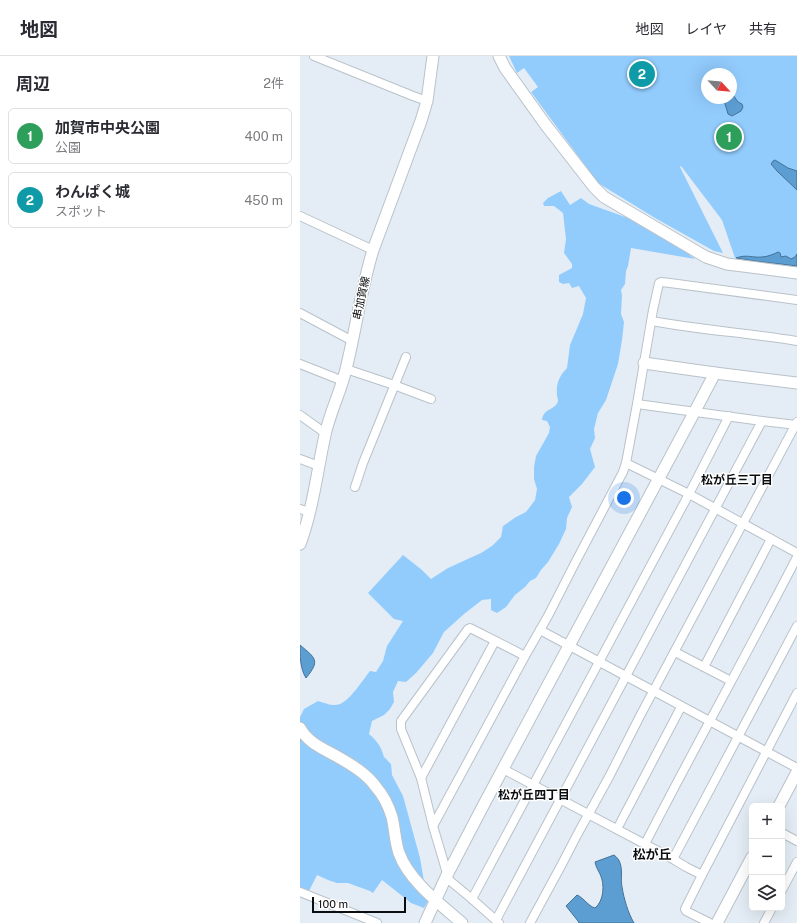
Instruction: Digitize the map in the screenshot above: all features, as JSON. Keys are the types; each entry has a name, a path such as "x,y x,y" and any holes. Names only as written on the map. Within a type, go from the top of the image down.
{"street":[{"path":"314,56 427,101"},
{"name":"串加賀線","path":"300,544 305,532 305,511 319,466 325,433 346,369 362,289 373,250 421,121 427,101 433,56"},
{"path":"499,56 505,68 545,124 594,187 604,197 706,257 727,264 797,273"},
{"path":"300,216 373,250"},
{"path":"433,826 548,616 623,472 626,463 659,283 661,282 797,300"},
{"path":"300,313 352,340"},
{"path":"652,322 797,341"},
{"path":"355,487 363,463 406,356"},
{"path":"644,363 797,383"},
{"path":"300,364 343,381"},
{"path":"346,369 431,399"},
{"path":"425,923 435,900 503,769 715,373"},
{"path":"530,923 797,424 762,421 637,404"},
{"path":"300,415 325,433"},
{"path":"472,898 689,494 729,416"},
{"path":"526,656 470,628 468,629 401,721 401,729 422,778 433,826 449,880 472,898 498,922 626,676 762,421"},
{"path":"300,459 319,466"},
{"path":"626,463 689,494 797,553"},
{"path":"704,667 771,539"},
{"path":"645,844 797,558"},
{"path":"673,859 797,626"},
{"path":"540,630 797,768"},
{"path":"422,778 496,641"},
{"path":"675,652 731,681"},
{"path":"710,923 686,911 685,909 797,693"},
{"path":"617,829 681,707"},
{"path":"300,728 310,741 349,764 376,786 391,816 399,853 405,864 414,878 435,900 462,923"},
{"path":"503,769 702,875"},
{"path":"781,803 797,772"},
{"path":"785,835 797,841"},
{"path":"785,884 797,862"},
{"path":"717,923 749,863"},
{"path":"300,892 377,923"},
{"path":"764,923 770,911"}],"shaded area":[{"path":"509,56 797,56 797,267 735,258 722,220 681,166 680,167 723,253 714,251 655,218 598,183 531,92 538,87 524,68 517,73"},
{"path":"737,101 742,104 743,107 741,111 732,116 728,114 725,104 737,104"},
{"path":"775,160 788,168 797,171 797,190 771,164"},
{"path":"561,191 570,205 581,198 589,204 642,223 671,241 695,259 631,248 625,284 621,290 621,314 624,322 618,364 606,400 598,413 594,429 595,438 590,449 595,467 582,484 569,497 572,507 567,518 566,529 559,544 536,578 530,581 515,595 506,607 497,613 491,610 491,599 482,600 444,632 433,653 416,673 406,682 398,681 393,692 394,702 390,709 384,715 372,721 369,734 382,750 384,757 391,764 392,775 403,796 420,858 428,901 424,908 411,903 382,880 373,893 348,883 337,883 317,875 308,893 300,890 300,717 304,709 318,701 335,705 344,702 370,671 376,672 383,661 387,646 403,621 394,619 368,593 403,555 431,579 448,568 481,553 492,546 501,537 503,526 526,512 535,500 537,489 534,479 534,467 536,456 549,433 550,427 547,421 542,420 543,416 557,404 558,384 560,377 567,368 570,345 583,314 586,298 579,286 572,288 569,283 563,284 559,282 559,275 572,268 572,264 564,253 566,239 563,213 554,206 544,206 543,203 548,198"},
{"path":"778,252 780,253 781,257 786,256 791,259 797,254 797,266 736,258 743,256 764,257"},
{"path":"300,645 312,656 315,663 311,672 306,678 301,666"},
{"path":"614,855 620,862 624,896 634,923 579,923 566,906 577,895 595,908 598,905 602,897 603,883 595,862"}],"place":[{"name":"わんぱく城","path":"642,74"},
{"name":"加賀市中央公園","path":"729,137"}],"district":[{"name":"松が丘三丁目","path":"737,480"},
{"name":"松が丘四丁目","path":"534,795"},
{"name":"松が丘","path":"652,854"}]}
